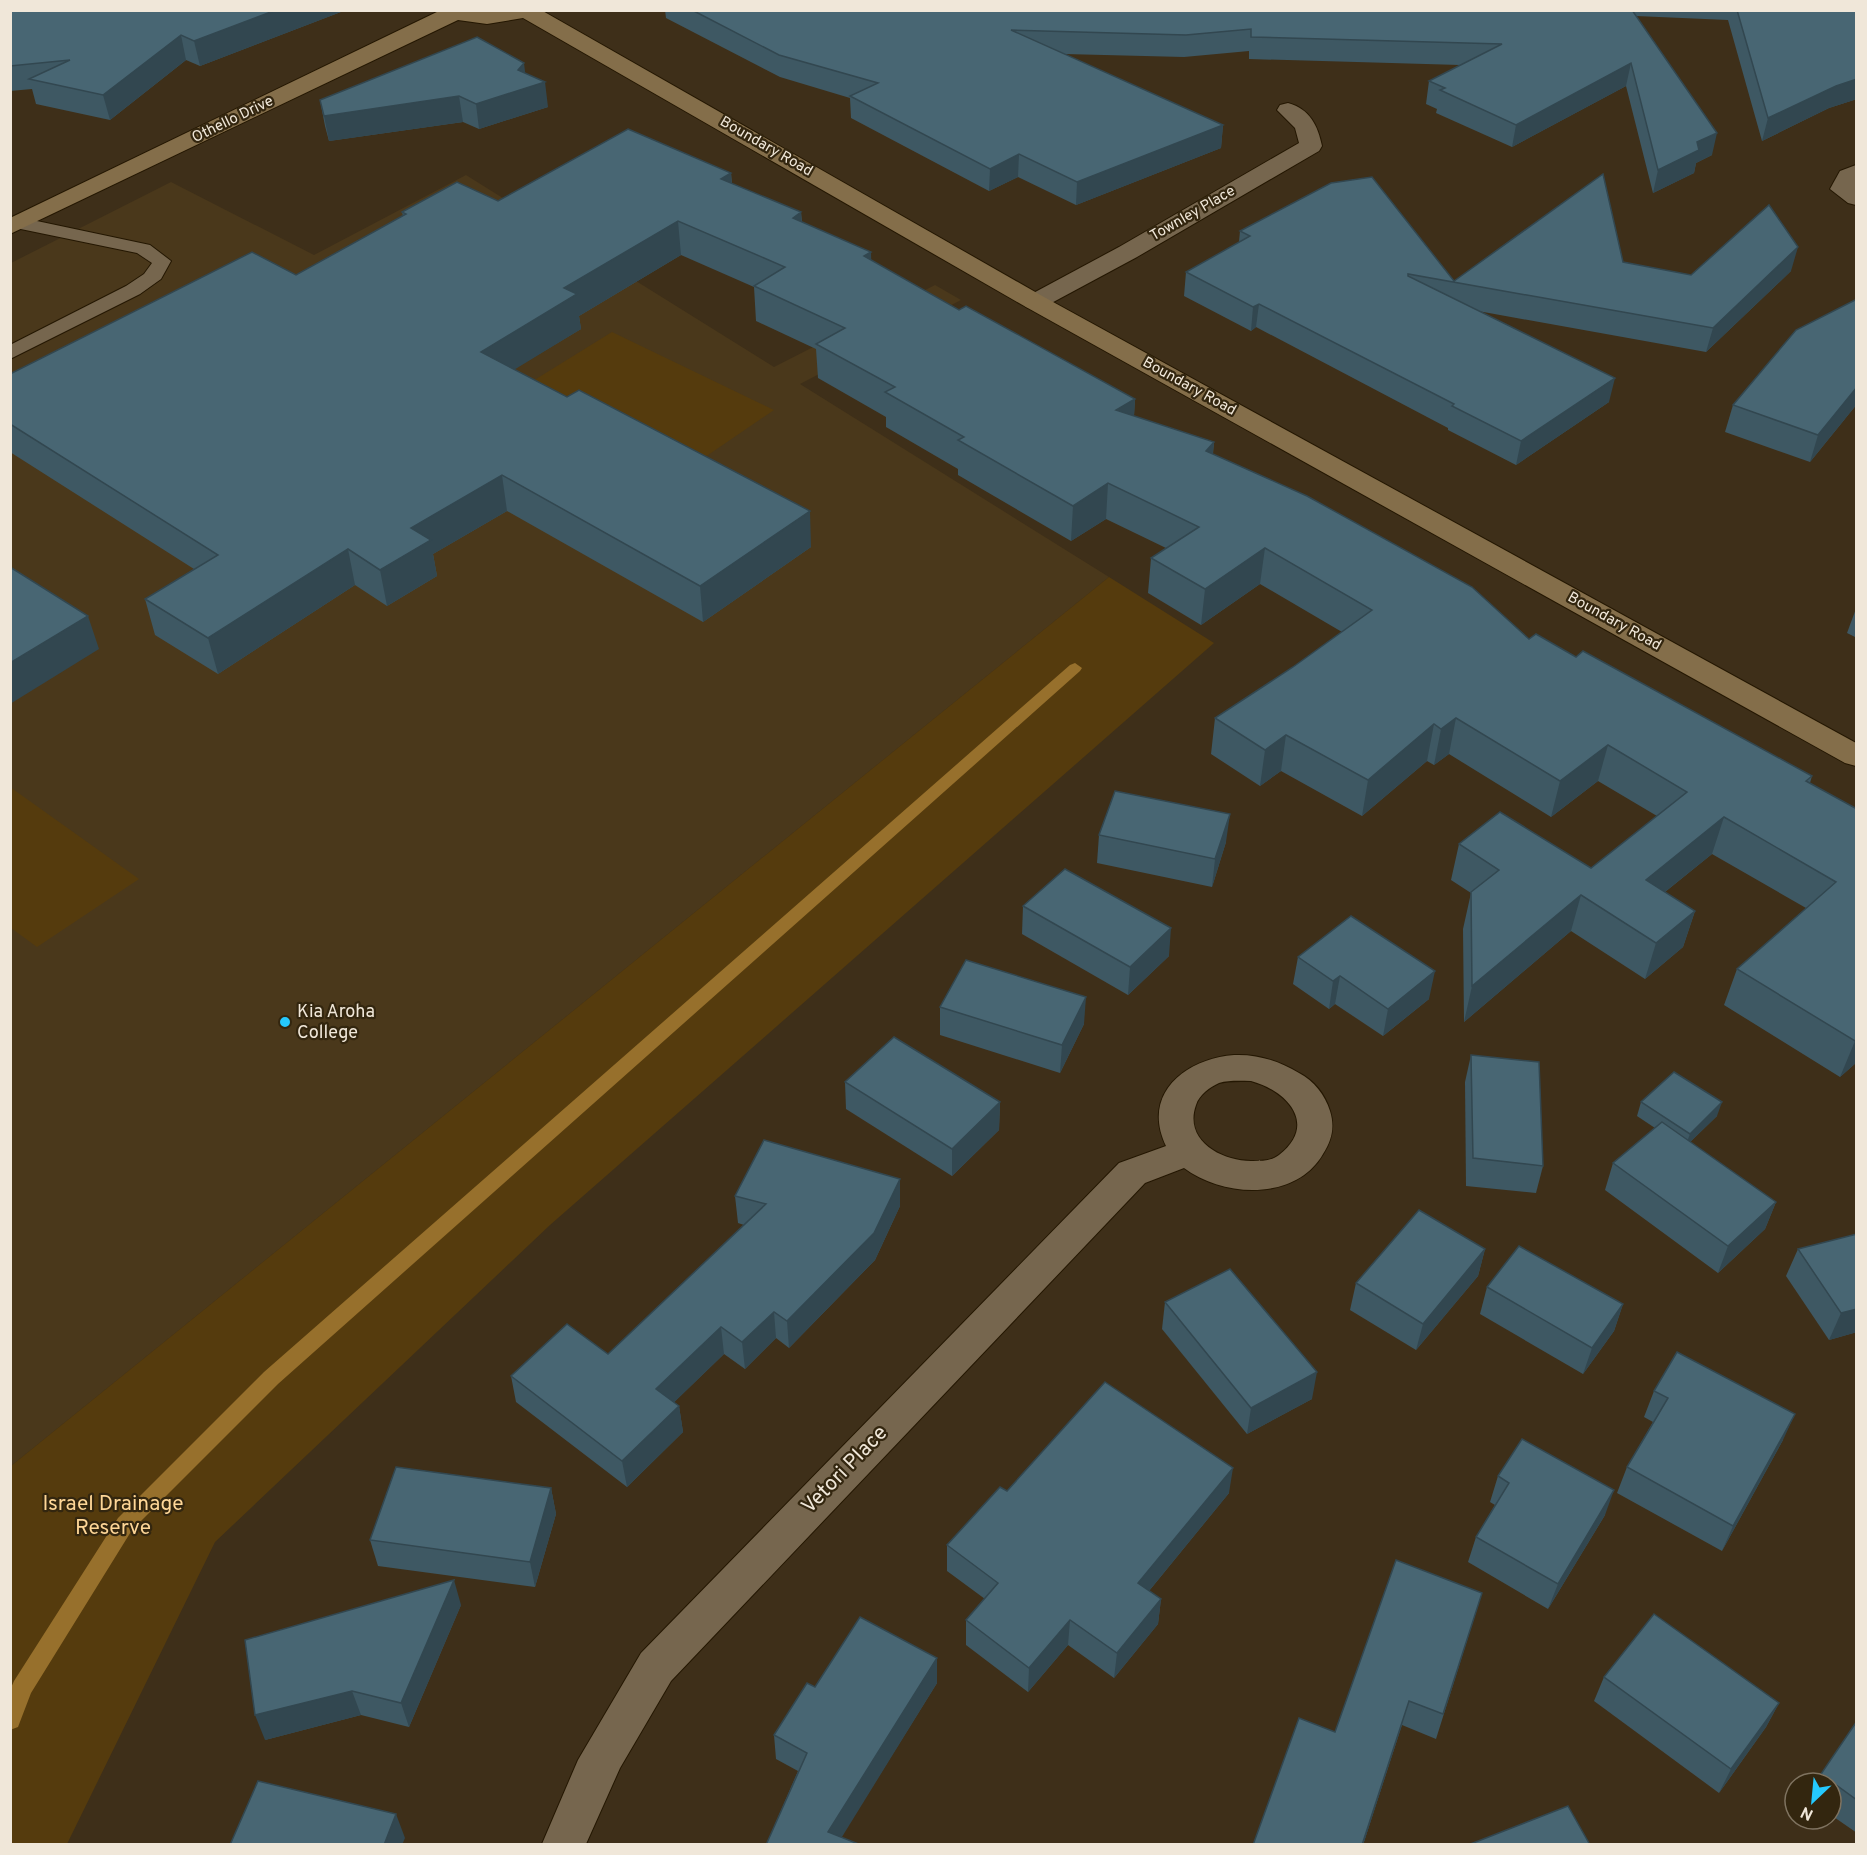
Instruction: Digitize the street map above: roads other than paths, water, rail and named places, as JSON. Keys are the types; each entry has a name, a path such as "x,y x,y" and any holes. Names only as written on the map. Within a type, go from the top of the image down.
{"main road":[{"name":"Boundary Road","path":"453,12 490,18 525,10 1035,302 1857,756"},
{"name":"Othello Drive","path":"14,225 453,12"}],"street":[{"name":"Townley Place","path":"1035,302 1128,252 1311,146 1306,125 1288,110"},
{"path":"1857,172 1848,176 1842,189 1857,198"},
{"name":"Vetori Place","path":"564,1845 580,1800 619,1725 656,1667 1132,1173 1189,1152"}],"lane":[{"path":"10,353 133,290 151,279 159,270 162,261 143,249 14,225"}],"waterway":[{"path":"10,1720 22,1688 125,1524 271,1378 1075,668"}],"place":[{"name":"Kia Aroha College","path":"285,1022"}],"park label":[{"name":"Israel Drainage Reserve","path":"113,1516"}]}
